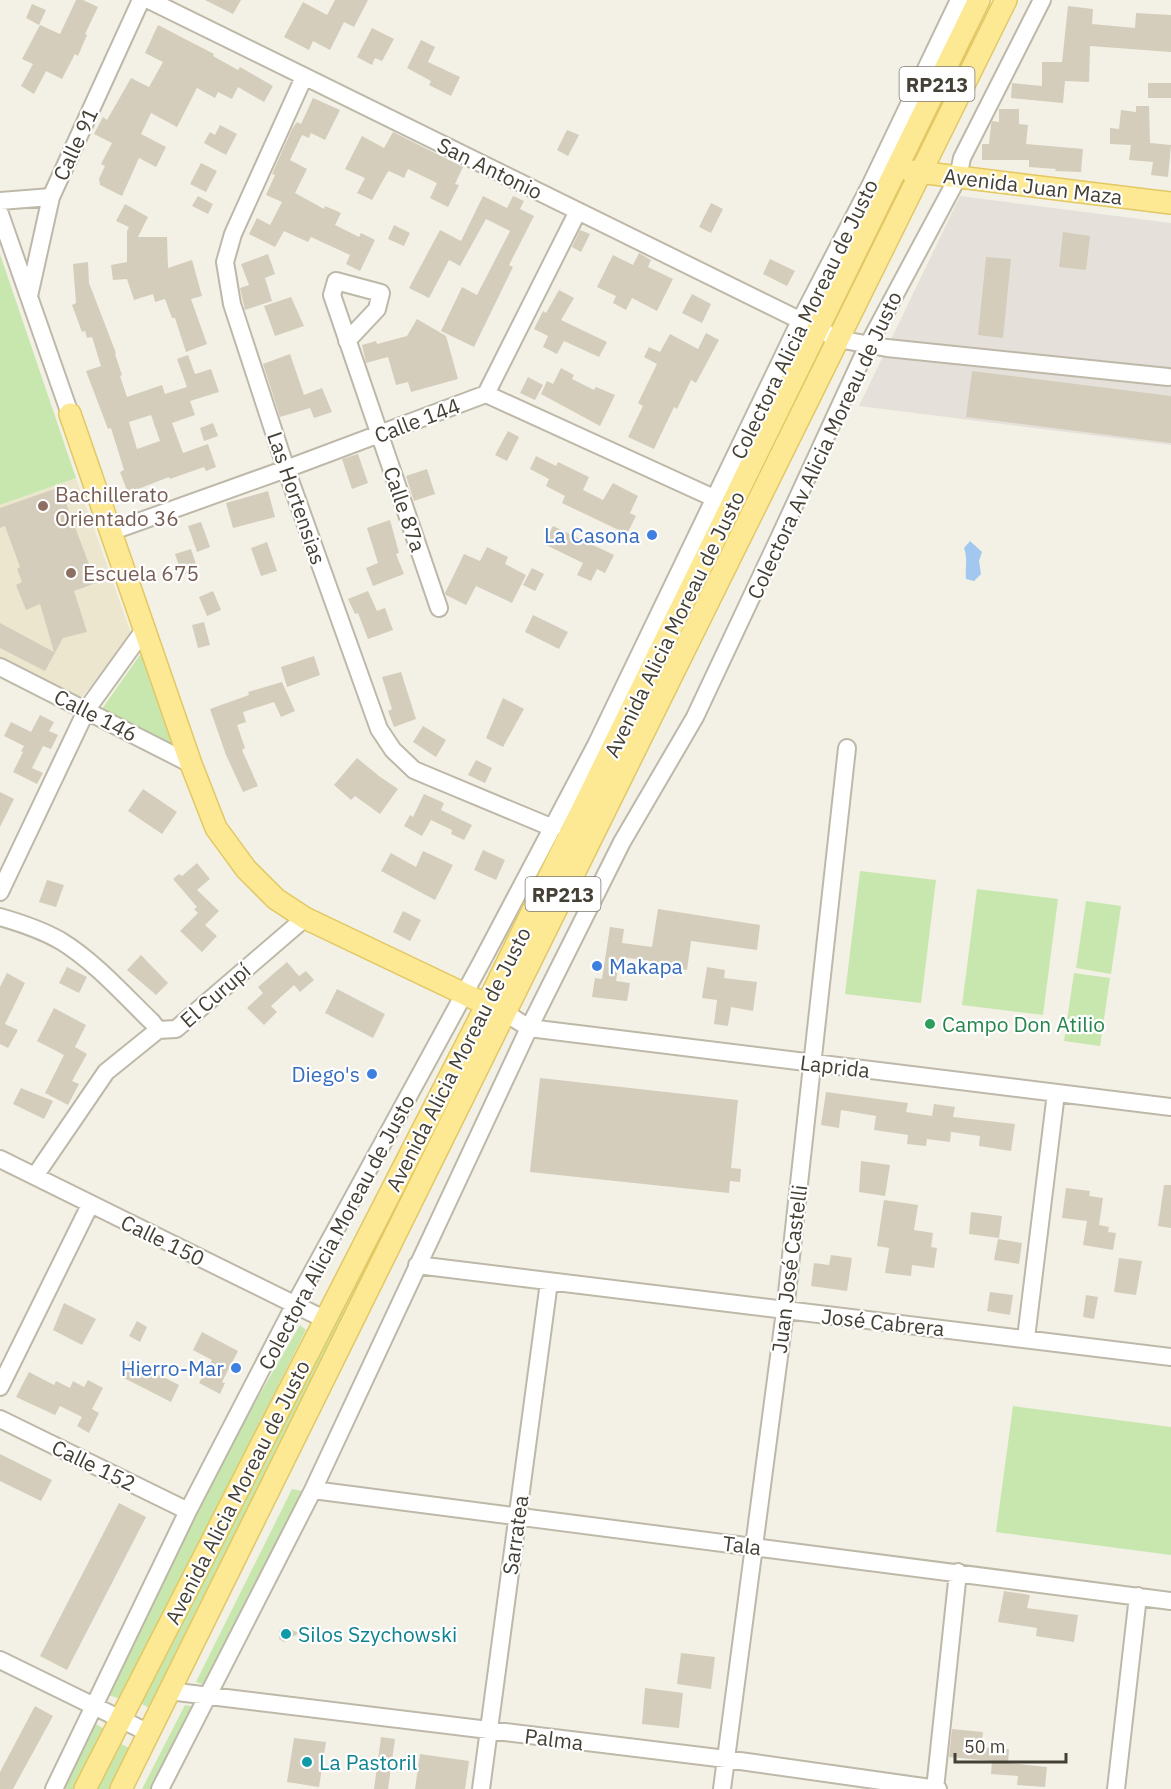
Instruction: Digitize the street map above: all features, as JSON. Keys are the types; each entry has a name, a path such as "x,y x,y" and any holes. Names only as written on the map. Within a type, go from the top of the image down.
{"main road":[{"name":"Avenida Alicia Moreau de Justo","path":"121,1789 495,1008 500,972 572,833 822,332 896,169 979,0"},
{"name":"Avenida Alicia Moreau de Justo","path":"822,332 921,172 1006,0"},
{"name":"Avenida Juan Maza","path":"896,169 1171,203"},
{"path":"69,414 191,764 216,828 246,869 276,899 305,918 495,1008"},
{"name":"Avenida Alicia Moreau de Justo","path":"85,1789 326,1320 495,1008"}],"street":[{"name":"Calle 91","path":"29,296 51,196 141,0"},
{"name":"San Antonio","path":"149,0 822,332 868,345 1168,377"},
{"name":"Colectora Alicia Moreau de Justo","path":"54,1789 188,1511 295,1304 553,828 716,499 822,332 871,184 959,0"},
{"path":"958,177 962,158 1042,0"},
{"name":"Las Hortensias","path":"304,76 233,234 225,262 232,304 286,469 379,729 393,750 414,770 553,828"},
{"name":"Colectora Av Alicia Moreau de Justo","path":"529,1028 622,842 695,717 868,345 958,177"},
{"path":"0,201 51,196"},
{"path":"486,394 578,211"},
{"path":"0,214 69,414"},
{"name":"Calle 87a","path":"347,341 439,608"},
{"name":"Calle 144","path":"110,532 486,394 716,499"},
{"path":"0,892 87,709 144,630"},
{"name":"Calle 146","path":"0,667 87,709 191,764"},
{"name":"Juan José Castelli","path":"722,1789 785,1311 847,748"},
{"path":"0,917 28,925 61,942 100,972 158,1030"},
{"name":"El Curupí","path":"35,1176 106,1072 158,1030 176,1029 305,918"},
{"name":"Laprida","path":"495,1008 529,1028 1171,1107"},
{"path":"160,1789 314,1490 529,1028"},
{"path":"1026,1338 1056,1093"},
{"name":"Calle 150","path":"0,1159 326,1320"},
{"path":"0,1387 90,1204"},
{"name":"José Cabrera","path":"417,1265 1171,1357"},
{"name":"Sarratea","path":"481,1789 549,1281"},
{"name":"Calle 152","path":"0,1419 188,1511"},
{"name":"Tala","path":"314,1490 1171,1601"},
{"path":"936,1789 958,1572"},
{"path":"1116,1789 1138,1596"},
{"path":"0,1660 149,1733"},
{"name":"Palma","path":"169,1691 488,1732 726,1759 936,1789"}],"shaded area":[{"path":"960,196 1171,223 1171,445 859,406"},
{"path":"76,478 132,636 80,699 0,660 0,505"}],"green space":[{"path":"0,254 76,478 0,505"},
{"path":"147,645 184,756 97,716"},
{"path":"860,871 936,880 921,1003 845,994"},
{"path":"977,889 1058,899 1043,1015 962,1005"},
{"path":"1086,901 1121,906 1111,974 1076,968"},
{"path":"1074,973 1110,978 1100,1046 1064,1041"},
{"path":"476,1045 481,1046 151,1709 138,1702 366,1265"},
{"path":"300,1325 306,1330 121,1699 105,1694 225,1454"},
{"path":"1013,1406 1171,1427 1171,1555 996,1532"},
{"path":"292,1489 302,1491 207,1686 196,1682"},
{"path":"185,1705 196,1707 155,1789 142,1789"},
{"path":"94,1723 108,1731 79,1789 62,1789"},
{"path":"119,1743 134,1750 114,1789 97,1789"}],"water":[{"path":"970,541 982,552 979,561 981,574 974,581 966,579 964,548"}],"building":[{"path":"76,0 83,0 98,7 85,34 87,35 78,56 75,54 62,79 46,71 34,94 21,86 33,64 22,59 40,25 60,34"},
{"path":"205,0 241,0 233,14"},
{"path":"335,0 368,0 354,27 344,22 330,50 313,41 309,50 284,37 303,2 327,15"},
{"path":"32,4 46,10 39,25 26,18"},
{"path":"1068,6 1093,9 1092,24 1135,28 1136,13 1171,15 1171,52 1090,46 1089,82 1065,81 1063,103 1011,98 1012,83 1042,86 1042,62 1062,62"},
{"path":"158,25 214,54 213,56 238,70 240,67 273,86 264,102 238,87 232,99 218,92 215,98 197,88 177,127 151,113 141,134 166,147 156,167 139,158 122,196 100,185 99,179 105,166 101,164 112,143 94,134 103,117 107,120 131,78 149,87 163,62 145,53"},
{"path":"372,28 394,39 382,61 375,58 372,65 357,57"},
{"path":"421,40 435,47 428,62 460,77 451,96 429,85 431,81 407,68"},
{"path":"1148,83 1171,83 1171,98 1148,98"},
{"path":"313,98 340,110 325,140 311,133 309,138 302,135 290,160 307,169 295,193 324,209 325,206 341,213 335,225 359,237 361,233 375,240 360,271 346,264 350,255 311,237 308,242 284,231 275,247 249,234 257,218 270,225 282,202 266,195 275,175 272,174 292,129 297,122 301,124"},
{"path":"1136,106 1149,106 1150,143 1171,145 1168,177 1151,175 1153,162 1129,160 1131,145 1110,144 1110,128 1119,129 1121,110 1136,112"},
{"path":"999,109 1019,109 1019,124 1028,125 1026,144 1083,149 1081,172 1029,167 1029,160 982,160 982,144 989,144 992,121 999,122"},
{"path":"220,125 237,134 226,155 204,143 210,132 215,135"},
{"path":"567,130 579,135 568,156 557,150"},
{"path":"393,132 463,167 455,184 459,185 448,207 430,198 437,183 408,169 404,178 389,171 372,200 357,193 365,178 345,169 362,136 384,148"},
{"path":"201,163 217,171 206,192 190,184"},
{"path":"198,196 213,204 208,214 192,206"},
{"path":"483,196 507,208 513,196 524,201 520,209 534,216 509,265 513,267 474,347 441,331 462,287 477,295 510,231 486,219 460,266 449,260 429,298 409,288 440,230 461,241"},
{"path":"711,203 723,209 711,233 699,227"},
{"path":"125,204 148,217 138,237 167,237 168,268 192,260 202,296 191,299 207,344 186,352 175,318 172,318 165,299 155,302 153,294 134,300 127,279 113,280 111,265 127,262 129,227 116,221"},
{"path":"394,225 410,233 404,246 388,239"},
{"path":"580,230 590,234 581,252 572,247"},
{"path":"1063,232 1090,236 1086,270 1059,267"},
{"path":"639,253 651,260 648,267 673,279 657,311 632,298 626,310 613,303 616,296 597,287 613,255 633,265"},
{"path":"268,254 275,274 265,278 272,301 245,310 240,288 249,285 241,264"},
{"path":"986,257 1011,259 1003,338 978,335"},
{"path":"770,259 795,271 787,286 763,274"},
{"path":"88,262 89,283 116,353 127,397 162,385 165,394 187,387 177,359 188,355 195,374 211,369 219,392 190,401 195,415 172,423 183,453 208,444 216,467 206,471 204,467 170,479 169,477 128,493 120,472 124,470 111,428 108,429 86,371 101,366 92,337 87,338 85,331 82,332 72,305 76,303 73,264","holes":["151,415 160,441 137,449 129,422"]},
{"path":"559,290 574,298 561,320 607,342 599,357 564,341 557,354 543,347 548,336 534,329 543,311 546,313"},
{"path":"692,294 711,304 702,323 682,313"},
{"path":"291,297 304,326 275,336 264,306"},
{"path":"417,319 446,336 458,379 411,392 408,382 396,385 388,357 366,363 362,345 376,341 377,344 407,336"},
{"path":"706,333 719,340 696,383 691,380 677,409 674,407 654,449 628,437 643,406 638,403 657,364 644,357 649,347 660,352 670,334 698,349"},
{"path":"290,354 304,395 322,388 332,412 314,418 310,408 280,417 263,364"},
{"path":"561,368 574,375 572,379 594,390 596,387 615,395 600,426 541,394 547,381 553,384"},
{"path":"972,371 1171,396 1171,443 966,417"},
{"path":"528,377 543,385 535,400 520,393"},
{"path":"213,423 218,436 204,441 200,428"},
{"path":"508,431 519,437 507,461 495,455"},
{"path":"358,454 368,483 352,489 342,459"},
{"path":"536,456 556,466 558,462 589,477 583,490 603,500 613,483 638,496 630,513 636,516 627,534 562,503 565,496 546,486 549,479 530,469"},
{"path":"427,469 435,494 414,501 406,476"},
{"path":"60,487 96,583 74,591 87,632 63,638 45,671 0,648 0,623 54,652 40,604 26,610 16,585 22,582 17,569 20,567 5,526 0,528 0,508"},
{"path":"268,491 275,517 233,528 226,503"},
{"path":"390,520 399,553 396,554 404,574 373,586 366,568 378,563 367,528"},
{"path":"201,522 210,547 197,552 188,526"},
{"path":"553,526 614,555 605,573 597,569 591,581 577,575 583,563 544,544"},
{"path":"267,542 277,571 261,576 251,548"},
{"path":"487,547 508,557 505,564 526,575 512,603 476,586 466,605 446,595 464,554 480,561"},
{"path":"191,549 198,570 182,575 175,554"},
{"path":"532,568 544,574 535,591 523,585"},
{"path":"213,591 221,610 207,616 199,597"},
{"path":"368,591 377,611 385,608 393,630 368,639 358,613 355,614 348,599"},
{"path":"533,615 568,632 559,649 525,632"},
{"path":"204,622 210,645 198,648 192,625"},
{"path":"314,656 320,675 287,687 281,667"},
{"path":"401,672 416,719 394,727 388,711 392,709 382,677"},
{"path":"282,682 295,711 281,717 274,702 243,712 246,722 237,725 245,748 242,750 258,786 243,792 226,755 210,709 249,695 248,692"},
{"path":"503,698 524,709 503,747 486,738"},
{"path":"40,715 54,722 49,731 58,735 51,749 43,746 32,768 43,773 37,784 13,772 24,746 4,736 11,722 31,732"},
{"path":"423,726 446,740 436,757 413,742"},
{"path":"357,758 398,789 380,814 355,796 351,800 334,785"},
{"path":"476,760 492,768 485,783 468,775"},
{"path":"143,789 177,812 162,834 128,811"},
{"path":"0,792 14,799 0,827"},
{"path":"424,794 444,803 441,810 472,825 464,840 451,834 452,830 431,820 422,836 404,826 410,815 413,817"},
{"path":"483,850 505,860 496,880 474,870"},
{"path":"423,851 453,865 435,900 381,871 391,853 416,867"},
{"path":"197,863 210,879 197,890 219,911 205,925 217,936 202,952 180,931 198,913 194,909 197,907 173,879 179,874 182,876"},
{"path":"47,880 64,885 56,907 39,902"},
{"path":"658,909 760,925 757,950 691,941 687,970 666,966 666,963 620,957 616,981 630,983 627,1001 592,997 595,978 602,979 610,927 624,929 622,943 652,947"},
{"path":"403,911 421,920 410,941 393,932"},
{"path":"141,955 168,983 156,995 127,970"},
{"path":"287,962 299,976 306,971 314,980 300,992 294,985 271,1006 277,1012 264,1025 247,1008 263,993 258,987"},
{"path":"67,967 87,977 79,993 59,983"},
{"path":"707,967 725,970 724,978 757,982 753,1011 731,1007 728,1026 714,1024 717,1000 702,998"},
{"path":"7,973 25,983 5,1024 18,1030 8,1048 0,1044 0,987"},
{"path":"337,989 385,1014 373,1038 325,1013"},
{"path":"54,1008 86,1025 75,1047 87,1054 72,1081 79,1084 68,1105 45,1093 64,1055 37,1041"},
{"path":"540,1078 738,1100 731,1168 741,1169 740,1182 730,1181 729,1193 530,1172"},
{"path":"21,1088 53,1101 44,1119 13,1104"},
{"path":"826,1092 908,1103 906,1112 932,1116 934,1104 955,1107 953,1117 1015,1124 1011,1151 979,1146 980,1136 951,1132 950,1142 927,1139 926,1146 907,1144 908,1135 874,1130 876,1116 841,1110 839,1128 821,1125"},
{"path":"861,1161 890,1165 885,1196 859,1192"},
{"path":"1164,1185 1171,1185 1171,1228 1158,1226"},
{"path":"1066,1188 1090,1191 1089,1196 1103,1198 1099,1225 1109,1227 1108,1232 1116,1233 1113,1250 1083,1245 1087,1221 1062,1218"},
{"path":"884,1200 918,1205 914,1230 933,1233 931,1247 937,1248 934,1268 912,1265 911,1276 885,1273 889,1248 877,1246"},
{"path":"971,1212 1002,1216 999,1238 969,1234"},
{"path":"998,1239 1022,1243 1019,1264 994,1260"},
{"path":"831,1255 852,1258 847,1291 811,1286 814,1263 829,1265"},
{"path":"1119,1258 1142,1261 1136,1295 1114,1292"},
{"path":"990,1292 1013,1295 1010,1315 987,1311"},
{"path":"1086,1295 1098,1297 1094,1319 1083,1317"},
{"path":"64,1303 96,1319 82,1345 53,1330"},
{"path":"137,1321 147,1327 140,1342 129,1336"},
{"path":"202,1332 238,1351 222,1382 225,1383 220,1394 199,1383 212,1360 193,1350"},
{"path":"130,1360 179,1385 171,1402 122,1377"},
{"path":"29,1372 54,1385 56,1381 70,1388 73,1381 84,1387 88,1380 103,1388 92,1409 99,1413 89,1433 77,1426 82,1417 60,1406 55,1415 16,1397"},
{"path":"0,1454 52,1480 41,1501 0,1481"},
{"path":"119,1503 146,1517 67,1670 40,1656"},
{"path":"1004,1591 1030,1595 1027,1608 1078,1615 1074,1642 1036,1636 1037,1628 998,1622"},
{"name":"Silos Szychowski","path":"283,1628 299,1633 284,1642 279,1639 279,1631"},
{"path":"681,1653 715,1657 711,1689 677,1684"},
{"path":"645,1688 683,1693 679,1728 642,1724"},
{"path":"35,1706 53,1716 13,1789 0,1789 0,1772"},
{"path":"952,1729 983,1732 981,1747 1009,1749 1008,1763 1047,1767 1045,1787 1017,1785 1018,1776 991,1774 992,1761 949,1757"},
{"path":"381,1737 395,1739 388,1789 374,1789"},
{"name":"La Pastoril","path":"294,1738 326,1742 319,1787 287,1782"},
{"path":"420,1754 469,1761 465,1789 415,1789"}],"place":[{"name":"Bachillerato Orientado 36","path":"43,506"},
{"name":"La Casona","path":"652,535"},
{"name":"Escuela 675","path":"71,573"},
{"name":"Makapa","path":"597,966"},
{"name":"Campo Don Atilio","path":"930,1024"},
{"name":"Diego's","path":"372,1074"},
{"name":"Hierro-Mar","path":"236,1368"},
{"name":"Silos Szychowski","path":"286,1634"},
{"name":"La Pastoril","path":"307,1762"}]}
